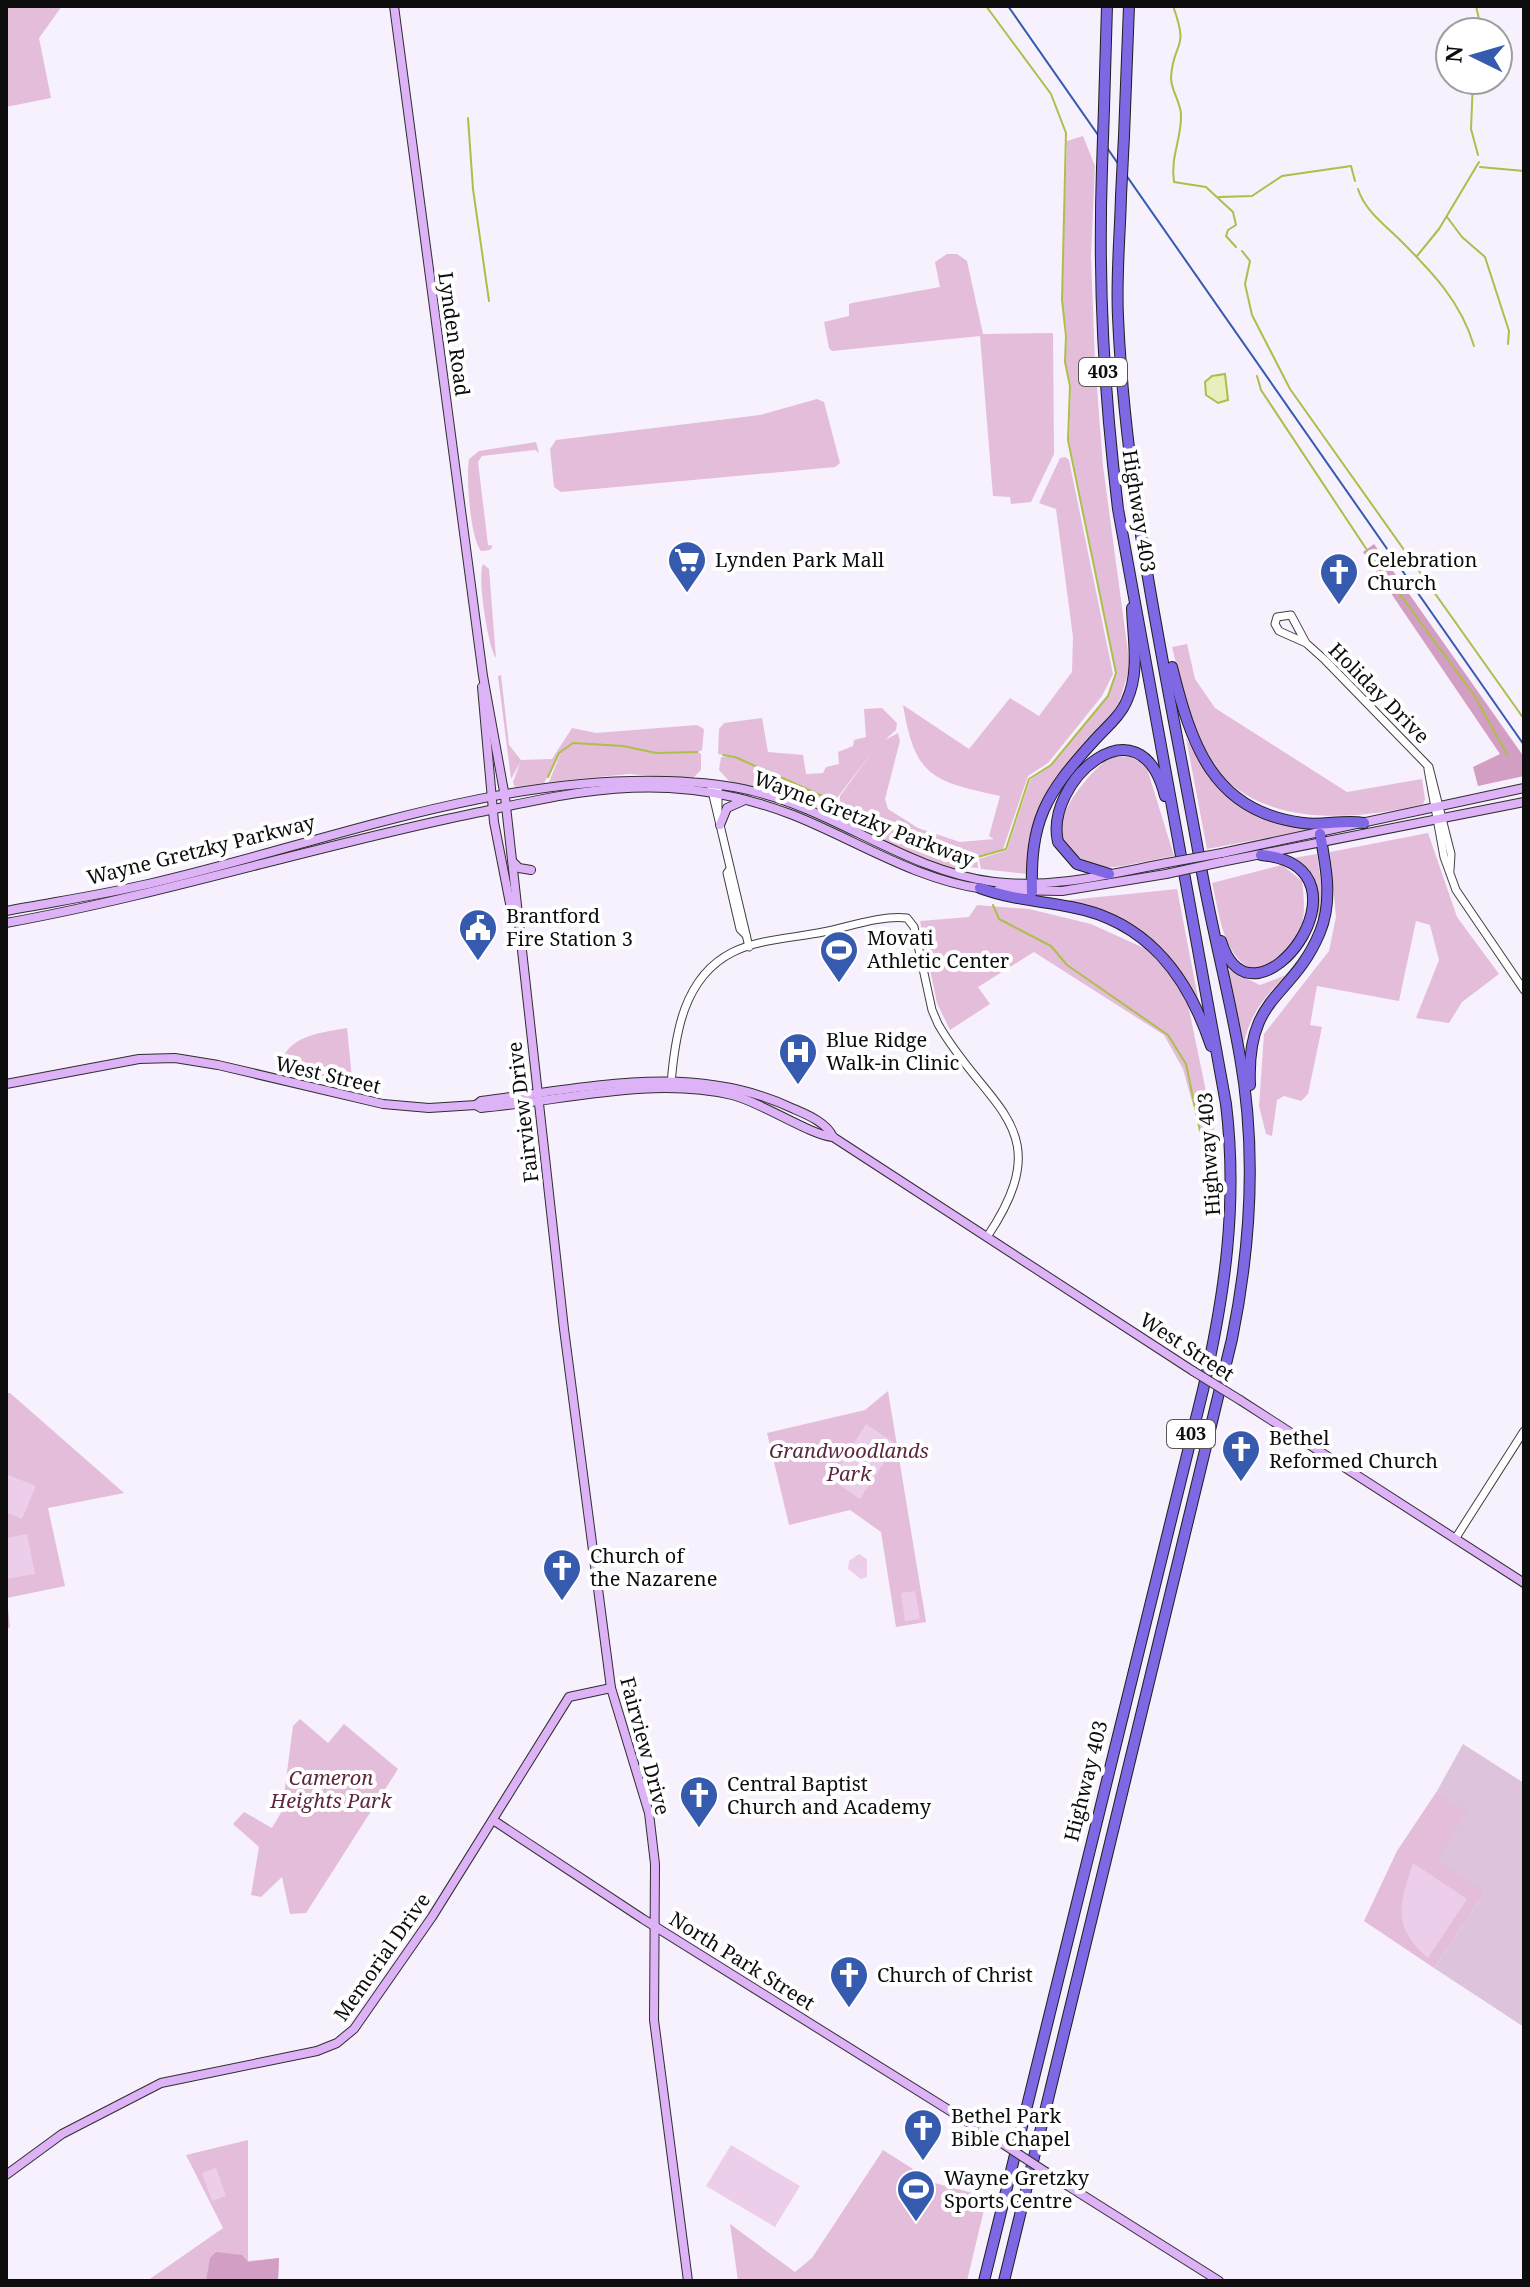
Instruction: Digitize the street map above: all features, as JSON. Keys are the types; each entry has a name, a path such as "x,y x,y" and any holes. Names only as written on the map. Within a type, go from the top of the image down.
{"highway":[{"name":"Highway 403","path":"984,2281 1217,1331 1232,1228 1233,1183 1226,1104 1131,574 1106,414 1099,323 1107,6"},
{"name":"Highway 403","path":"1004,2281 1232,1339 1244,1281 1250,1218 1248,1120 1240,1057 1206,898 1156,611 1123,393 1118,314 1129,6"},
{"path":"1032,889 1032,844 1039,817 1074,762 1127,703 1135,673 1131,574"},
{"path":"1156,611 1191,737 1198,754 1221,784 1252,807 1282,819 1315,824 1364,823"},
{"path":"1109,874 1085,869 1070,860 1058,842 1056,827 1074,783 1099,756 1114,750 1136,751 1152,763 1163,785 1182,851"},
{"path":"1248,1120 1253,1031 1268,1003 1314,944 1325,916 1328,892 1321,838"},
{"path":"1206,898 1224,951 1237,968 1249,973 1267,973 1284,963 1310,921 1311,887 1303,873 1289,861 1261,855"},
{"path":"980,888 1003,896 1100,914 1155,947 1177,972 1195,1003 1226,1104"}],"main road":[{"name":"Lynden Road","path":"394,6 482,667 505,801 518,935"},
{"name":"Lynden Road","path":"482,667 482,717 493,804 505,887 518,935"},
{"name":"Wayne Gretzky Parkway","path":"6,923 130,898 505,801 617,788 715,789 778,799 897,852 960,875 1032,889 1167,863 1261,855 1364,823 1524,788"},
{"name":"Wayne Gretzky Parkway","path":"715,789 791,814 920,871 980,888 1062,891 1166,874 1221,857 1524,802"},
{"path":"720,825 727,808 745,800"},
{"name":"Wayne Gretzky Parkway","path":"6,911 148,884 361,826 493,804"},
{"path":"513,862 525,871 531,870"},
{"name":"Fairview Drive","path":"518,935 611,1688 649,1813 655,1864 654,2020 688,2281"},
{"name":"West Street","path":"6,1084 139,1059 175,1058 218,1065 383,1104 429,1108 670,1084 733,1096 773,1110 824,1137 833,1137 1524,1583"},
{"name":"Memorial Drive","path":"6,2175 62,2134 161,2083 317,2051 337,2043 354,2029 493,1820 569,1697 611,1688"},
{"name":"North Park Street","path":"493,1820 1219,2281"}],"street":[{"path":"1280,614 1291,615 1295,626 1287,633 1276,627 1280,614"},
{"name":"Holiday Drive","path":"1295,626 1306,643 1429,767 1426,771 1438,807 1444,857 1456,890 1524,990"},
{"name":"Holiday Drive","path":"1287,633 1306,643"},
{"path":"715,789 720,825 749,947"},
{"path":"670,1084 675,1036 691,993 723,958 749,947 894,918 911,921 938,1024 998,1100 1014,1130 1018,1152 1016,1181 987,1237"},
{"path":"1455,1539 1524,1431"}],"green space":[{"path":"6,6 62,6 39,38 51,98 6,107"},
{"path":"1083,136 1095,166 1091,257 1095,362 1103,466 1130,667 1118,706 1057,776 1037,812 1027,874 981,869 979,859 1007,850 1030,780 1051,765 1108,697 1116,673 1069,440 1071,386 1065,362 1067,336 1062,300 1067,141"},
{"path":"947,254 957,254 967,261 983,334 1053,333 1054,454 1031,502 1011,504 1010,497 993,496 980,336 832,351 829,348 824,322 849,316 849,304 852,303 940,287 935,262"},
{"path":"817,399 824,402 840,463 835,467 561,492 554,487 550,449 556,440 760,415"},
{"path":"536,442 539,453 535,450 482,456 478,462 488,545 493,546 490,550 481,551 474,533 470,507 469,459 479,451"},
{"path":"1060,458 1069,460 1113,674 1102,696 1048,763 1028,776 1003,849 977,857 932,847 840,804 840,796 873,751 834,802 840,820 788,798 729,781 719,770 721,757 735,756 718,754 719,729 724,723 762,718 768,752 803,755 806,774 823,773 826,767 839,764 838,752 853,746 854,740 866,737 864,709 882,708 897,723 896,730 885,740 898,733 900,741 885,799 888,809 918,828 960,842 994,839 989,836 1000,796 958,786 930,772 914,747 903,705 969,749 1010,698 1039,716 1072,672 1073,637 1056,509 1039,503"},
{"path":"483,564 489,569 496,658 484,612"},
{"path":"1187,644 1195,679 1215,708 1347,792 1422,779 1423,804 1334,816 1303,814 1247,796 1224,778 1205,753 1194,728 1172,647"},
{"path":"501,675 509,745 521,760 552,759 572,728 596,733 697,725 704,729 702,750 698,752 701,754 701,770 692,779 629,774 549,782 561,752 544,783 515,787 513,782 520,763 511,779 498,676"},
{"path":"1186,738 1214,779 1241,802 1321,828 1207,849"},
{"path":"1110,757 1130,757 1146,765 1174,856 1095,868 1070,856 1062,842 1061,827 1066,811 1086,780"},
{"path":"838,806 906,834 931,849 977,858 978,868 968,867 964,872 892,847 855,828 843,817"},
{"path":"1428,833 1457,917 1499,974 1462,1002 1449,1023 1416,1018 1439,960 1430,925 1416,921 1399,1001 1317,986 1310,1025 1322,1027 1308,1094 1301,1101 1284,1096 1277,1100 1272,1136 1266,1134 1259,1106 1264,1034 1329,951 1336,917 1330,852"},
{"path":"1317,854 1323,897 1318,923 1313,887 1306,872 1293,858"},
{"path":"1282,865 1302,881 1302,926 1291,946 1255,971 1235,956 1229,945 1212,883"},
{"path":"1177,889 1199,1003 1173,964 1142,934 1104,914 1060,901"},
{"path":"977,905 1029,909 1091,924 1146,949 1185,990 1214,1130 1201,1134 1183,1069 1164,1035 1034,952 978,987 990,1004 950,1030 937,1003 920,921 969,917"},
{"path":"1227,969 1260,985 1286,975 1256,1011 1241,1055"},
{"path":"347,1028 353,1088 278,1070 282,1058 295,1043 313,1035"},
{"name":"Grandwoodlands Park","path":"888,1391 926,1622 896,1627 881,1532 850,1510 789,1525 767,1433 865,1410"},
{"path":"6,1393 10,1393 124,1493 48,1508 65,1586 7,1598 10,1627 6,1629"},
{"path":"866,1424 896,1444 860,1499 831,1479"},
{"path":"6,1474 36,1486 22,1519 6,1512"},
{"path":"27,1534 35,1574 6,1579 6,1538"},
{"path":"859,1554 867,1559 867,1577 861,1579 848,1569 849,1561"},
{"path":"915,1591 920,1619 905,1621 901,1593"},
{"name":"Cameron Heights Park","path":"300,1719 328,1743 344,1724 398,1769 306,1913 290,1914 282,1877 261,1897 251,1895 259,1847 233,1824 244,1812 272,1828 282,1811 293,1726"},
{"path":"1437,1791 1467,1811 1485,1892 1434,1968 1364,1921 1397,1851"},
{"path":"1413,1863 1467,1899 1428,1958 1408,1936 1402,1915 1404,1891"},
{"path":"248,2140 248,2261 279,2258 278,2281 147,2281 223,2228 186,2155"},
{"path":"731,2145 800,2186 775,2227 706,2186"},
{"path":"883,2150 935,2183 987,2197 967,2281 738,2281 730,2224 795,2272 812,2258"},
{"path":"216,2168 226,2196 212,2201 202,2173"}],"shaded area":[{"path":"1225,374 1228,400 1218,403 1206,395 1205,382 1212,376"},
{"path":"1374,544 1524,757 1524,776 1478,786 1473,767 1500,754 1363,552"},
{"path":"1463,1744 1524,1783 1524,2027 1434,1968 1485,1892 1437,1860 1467,1812 1437,1791"},
{"path":"216,2252 242,2255 248,2262 279,2258 278,2281 206,2281 210,2258"}],"waterway":[{"path":"723,755 735,757 789,781 907,834 931,848 978,857 1006,849 1029,779 1051,765 1108,696 1116,673 1068,440 1070,386 1065,362 1062,300 1066,133 1051,94 986,6"},
{"path":"1173,6 1180,39 1171,78 1181,114 1174,182 1206,187 1233,212 1236,225 1228,230 1226,236 1236,247"},
{"path":"1476,6 1478,16"},
{"path":"1472,96 1471,129 1478,155"},
{"path":"468,118 473,189 489,301"},
{"path":"1417,256 1439,229 1479,162"},
{"path":"1219,197 1252,196 1282,176 1351,166 1355,181"},
{"path":"1480,167 1524,171"},
{"path":"1358,189 1370,211 1445,289 1462,316 1474,346"},
{"path":"1447,217 1462,237 1485,257 1509,331 1508,344"},
{"path":"1242,251 1250,261 1245,284 1252,315 1290,389 1524,719"},
{"path":"1257,376 1261,390 1365,547 1474,695 1508,756"},
{"path":"548,777 559,753 573,743 623,746 656,753 697,752"},
{"path":"993,905 999,919 1051,946 1067,965 1168,1035 1186,1064 1200,1131"}],"railway":[{"path":"1008,6 1524,745"}],"place":[{"name":"Lynden Park Mall","path":"687,594"},
{"name":"Celebration Church","path":"1339,606"},
{"name":"Brantford Fire Station 3","path":"478,962"},
{"name":"Movati Athletic Center","path":"839,984"},
{"name":"Blue Ridge Walk-in Clinic","path":"798,1086"},
{"name":"Bethel Reformed Church","path":"1241,1483"},
{"name":"Church of the Nazarene","path":"562,1602"},
{"name":"Central Baptist Church and Academy","path":"699,1829"},
{"name":"Church of Christ","path":"849,2009"},
{"name":"Bethel Park Bible Chapel","path":"923,2162"},
{"name":"Wayne Gretzky Sports Centre","path":"916,2223"}]}
